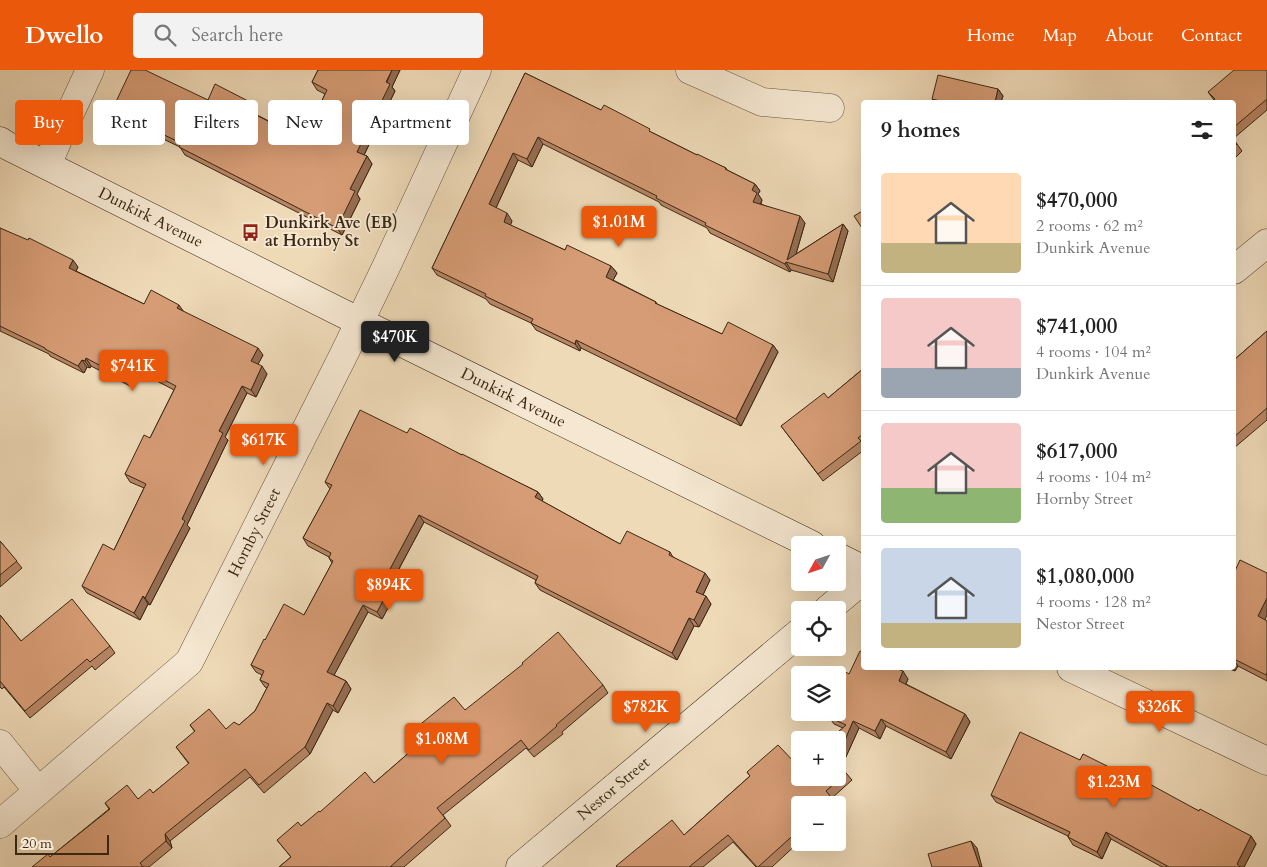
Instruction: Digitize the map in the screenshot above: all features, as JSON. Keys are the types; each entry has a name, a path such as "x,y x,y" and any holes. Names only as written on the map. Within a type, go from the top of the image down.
{"street":[{"path":"47,165 90,70"},
{"name":"Hornby Street","path":"0,824 189,662 360,322 477,70"},
{"path":"690,70 762,102 830,108"},
{"name":"Dunkirk Avenue","path":"0,141 360,322 794,536"},
{"path":"1236,268 1267,243"},
{"path":"846,561 861,568"},
{"path":"838,601 861,582"},
{"name":"Nestor Street","path":"526,865 791,640"},
{"path":"1076,670 1267,761"},
{"path":"0,744 38,791"}],"building":[{"path":"131,70 145,70 208,100 175,100 175,140 165,135 165,100 117,100"},
{"path":"318,70 392,70 386,82 390,84 382,100 352,100 352,145 360,145 357,152 367,156 350,189 355,191 337,228 179,147 180,145 258,145 258,116 268,121 268,145 342,145 342,100 322,100 327,90 312,82"},
{"path":"1234,70 1267,70 1267,99 1236,125 1236,100 1214,100 1215,99 1208,92"},
{"path":"525,73 601,110 604,105 650,129 649,131 755,184 752,190 757,193 753,202 800,216 787,260 843,224 828,274 786,262 785,264 705,225 706,223 656,198 657,196 538,137 527,159 513,153 489,204 507,213 504,222 565,250 567,245 611,266 606,277 655,303 722,334 728,322 773,345 736,419 576,340 575,344 531,323 533,319 432,268"},
{"path":"938,75 998,89 995,100 932,99"},
{"path":"215,84 246,100 208,100"},
{"path":"861,212 861,226 854,216"},
{"path":"0,228 28,240 29,238 73,260 69,268 144,304 151,290 179,305 177,308 258,348 251,361 262,366 251,390 242,386 219,431 223,433 182,519 185,521 145,598 143,596 134,613 82,586 103,544 114,550 146,484 125,474 144,435 150,438 176,386 133,364 125,379 86,358 78,366 0,326"},
{"path":"1267,331 1267,408 1236,435 1236,358"},
{"path":"861,370 861,436 858,438 861,441 818,474 781,426 824,393 828,398"},
{"path":"360,410 407,433 410,428 538,492 535,497 620,544 627,531 670,552 669,555 705,573 696,592 706,596 694,620 689,618 672,653 535,583 538,576 419,515 383,582 391,586 377,612 363,605 327,672 346,681 333,706 327,703 305,747 259,785 245,769 165,834 166,841 140,863 143,867 32,867 48,854 50,857 110,809 105,803 127,785 138,799 150,789 153,793 189,763 176,747 195,731 190,725 209,709 226,729 234,722 239,725 255,711 269,684 260,680 264,671 251,665 264,639 284,604 304,615 333,561 329,558 331,553 303,538 332,485 325,482"},
{"path":"0,541 17,561 0,575"},
{"path":"1240,560 1267,573 1267,598 1258,616 1267,621 1266,675 1236,660 1236,569"},
{"path":"72,599 110,646 90,662 87,659 25,711 0,681 0,615 21,641"},
{"path":"558,632 603,685 529,750 521,740 437,808 445,818 390,867 279,867 291,857 277,840 298,822 301,826 320,812 365,772 374,783 426,738 417,727 454,697 465,710 523,664"},
{"path":"860,651 861,670 903,671 899,681 965,714 946,752 881,719 875,731 853,721 846,737 846,731 839,731 846,725 838,721 846,721 846,672 849,674"},
{"path":"1020,732 1080,760 1083,754 1143,784 1144,781 1199,811 1200,809 1251,836 1237,864 1240,867 1169,867 1106,832 1097,852 1068,837 1070,832 991,795"},
{"path":"778,745 791,759 791,786 832,786 826,791 830,796 791,796 791,837 758,867 728,835 689,867 616,866 672,820 684,835 750,776 747,772"},
{"path":"971,841 980,867 932,867 928,854"}],"place":[{"name":"Dunkirk Ave (EB) at Hornby St","path":"251,232"}]}
